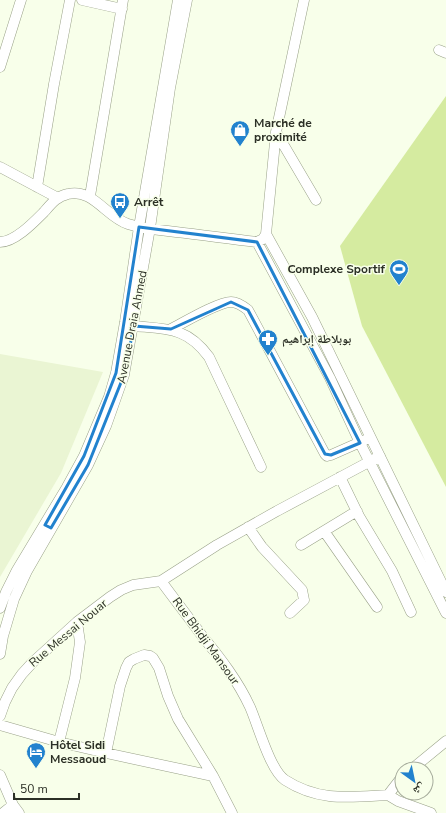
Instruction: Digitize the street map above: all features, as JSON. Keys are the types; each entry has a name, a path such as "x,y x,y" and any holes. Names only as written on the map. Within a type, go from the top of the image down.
{"street":[{"path":"0,68 4,42 22,0"},
{"path":"37,187 70,0"},
{"path":"82,0 122,5 90,196"},
{"name":"Avenue Draia Ahmed","path":"0,654 3,636 14,599 48,526 84,456 109,397 116,373 139,227 178,0"},
{"name":"Avenue Draia Ahmed","path":"0,608 17,570 71,496 88,465 106,426 124,375 134,326 150,228 170,88 187,0"},
{"path":"0,242 5,242 17,235 30,225 58,198 74,193 90,196 116,218 127,224 139,227 257,242 263,239 266,234 276,132 304,0"},
{"path":"276,132 316,200"},
{"path":"0,167 58,198"},
{"path":"266,234 312,318 446,592"},
{"path":"257,242 330,378 360,443 446,613"},
{"path":"171,330 225,303 231,302 239,304 248,310 325,454 327,456 331,455 371,438"},
{"path":"134,326 179,332 194,340 203,349 209,357 261,467"},
{"path":"161,581 217,545 380,456"},
{"path":"340,477 357,511 392,571 411,612"},
{"path":"301,545 357,511"},
{"path":"248,528 262,547 302,590 304,600 290,612"},
{"path":"324,531 377,607"},
{"name":"Rue Messai Nouar","path":"0,716 5,702 22,674 43,651 77,622 121,590 133,585 161,581"},
{"name":"Rue Bhidji Mansour","path":"161,581 239,686 250,706 276,769 284,779 295,786 326,797 340,798 388,795"},
{"path":"59,742 75,678 80,642 77,622"},
{"path":"106,753 120,686 126,668 129,662 134,659 144,655 150,656 159,668 168,696 178,719 214,776 232,813"},
{"path":"0,725 59,742 214,776"},
{"path":"422,761 446,741"},
{"path":"0,775 16,809 3,813"},
{"path":"394,787 388,795 398,801 431,813"}],"highlighted area":[{"path":"139,227 257,242 360,443 331,455 325,454 248,310 231,302 171,329 134,326 124,375 88,465 51,528 45,525 84,456 116,373"}],"shaded area":[{"path":"0,354 103,372 61,473 0,577"}],"green space":[{"name":"Complexe Sportif","path":"446,96 446,487 362,326 340,246"}],"place":[{"name":"Marché de proximité","path":"240,147"},
{"name":"Arrêt","path":"120,219"},
{"name":"Complexe Sportif","path":"399,286"},
{"name":"بوبلاطة إبراهيم","path":"268,356"},
{"name":"Hôtel Sidi Messaoud","path":"36,769"}]}
